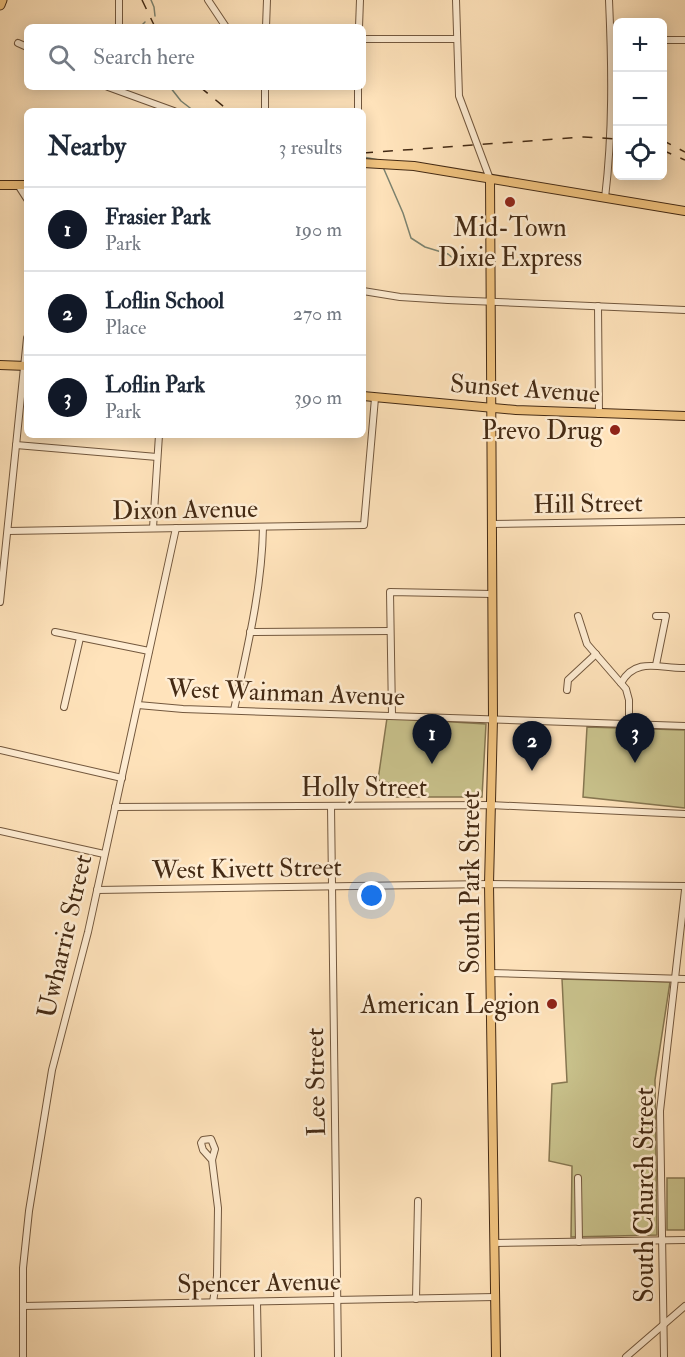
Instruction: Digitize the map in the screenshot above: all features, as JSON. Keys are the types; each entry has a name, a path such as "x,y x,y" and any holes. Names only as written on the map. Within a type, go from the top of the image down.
{"highway":[{"path":"0,5 2,0"}],"main road":[{"path":"366,163 396,164 685,212"},
{"name":"South Park Street","path":"490,179 493,719 489,884 496,1357"},
{"path":"0,185 24,185"},
{"path":"0,365 24,366"},
{"name":"Sunset Avenue","path":"366,396 491,408 685,416"}],"street":[{"path":"119,0 119,24"},
{"path":"208,0 224,24"},
{"path":"266,24 267,0"},
{"path":"359,24 360,0"},
{"path":"456,0 460,101 490,179"},
{"path":"609,0 613,32"},
{"path":"366,39 457,39"},
{"path":"667,40 685,40"},
{"path":"18,43 24,46"},
{"path":"605,198 613,72"},
{"path":"123,90 167,108"},
{"path":"265,90 265,108"},
{"path":"358,90 358,108"},
{"path":"18,185 24,194"},
{"path":"366,291 400,297 685,310"},
{"path":"598,306 599,414"},
{"path":"0,602 24,382"},
{"name":"Dixon Avenue","path":"8,531 364,525 375,398"},
{"path":"153,528 159,438"},
{"path":"16,445 158,457"},
{"name":"Hill Street","path":"491,524 685,520"},
{"path":"234,710 262,561 263,527"},
{"name":"Uwharrie Street","path":"23,1357 25,1238 45,1102 97,890 176,528"},
{"path":"392,715 390,592 492,594"},
{"path":"578,616 587,644 626,689 629,700 628,724"},
{"path":"656,616 666,616 656,665"},
{"path":"250,632 390,631"},
{"path":"56,632 149,651"},
{"path":"64,707 80,638"},
{"path":"567,690 568,680 596,654"},
{"path":"621,683 637,667 656,665 685,668"},
{"name":"West Wainman Avenue","path":"138,705 685,726"},
{"path":"0,750 122,778"},
{"name":"Holly Street","path":"115,807 490,805 685,814"},
{"name":"Lee Street","path":"331,806 338,1357"},
{"path":"0,831 104,854"},
{"name":"West Kivett Street","path":"97,890 489,884 685,886"},
{"name":"South Church Street","path":"664,1357 660,1111 685,890"},
{"path":"490,973 685,980"},
{"path":"212,1160 218,1208 217,1276 213,1302"},
{"path":"578,1178 579,1242"},
{"path":"416,1299 418,1201"},
{"path":"494,1243 685,1240"},
{"name":"Spencer Avenue","path":"23,1306 495,1297"},
{"path":"257,1302 258,1357"},
{"path":"626,1357 685,1306"}],"shaded area":[{"path":"387,718 486,724 482,797 390,797 389,783 378,780"},
{"path":"587,727 685,730 685,808 583,797"},
{"path":"562,979 670,982 655,1080 657,1235 571,1237 572,1166 549,1161 552,1084 567,1082"},
{"path":"667,1178 685,1178 685,1230 667,1230"}],"waterway":[{"path":"151,0 155,16"},
{"path":"172,90 190,108"},
{"path":"366,158 379,160"},
{"path":"383,167 411,238 425,247 448,254 455,260 463,260"}],"railway":[{"path":"142,0 154,24"},
{"path":"204,90 225,108"},
{"path":"366,153 584,137 613,139"},
{"path":"667,143 685,152"},
{"path":"667,152 685,160"}],"place":[{"name":"Mid-Town Dixie Express","path":"510,202"},
{"name":"Prevo Drug","path":"615,430"},
{"name":"Loflin Park","path":"635,763"},
{"name":"Frasier Park","path":"432,764"},
{"name":"Loflin School","path":"532,771"},
{"name":"American Legion","path":"552,1004"}]}
